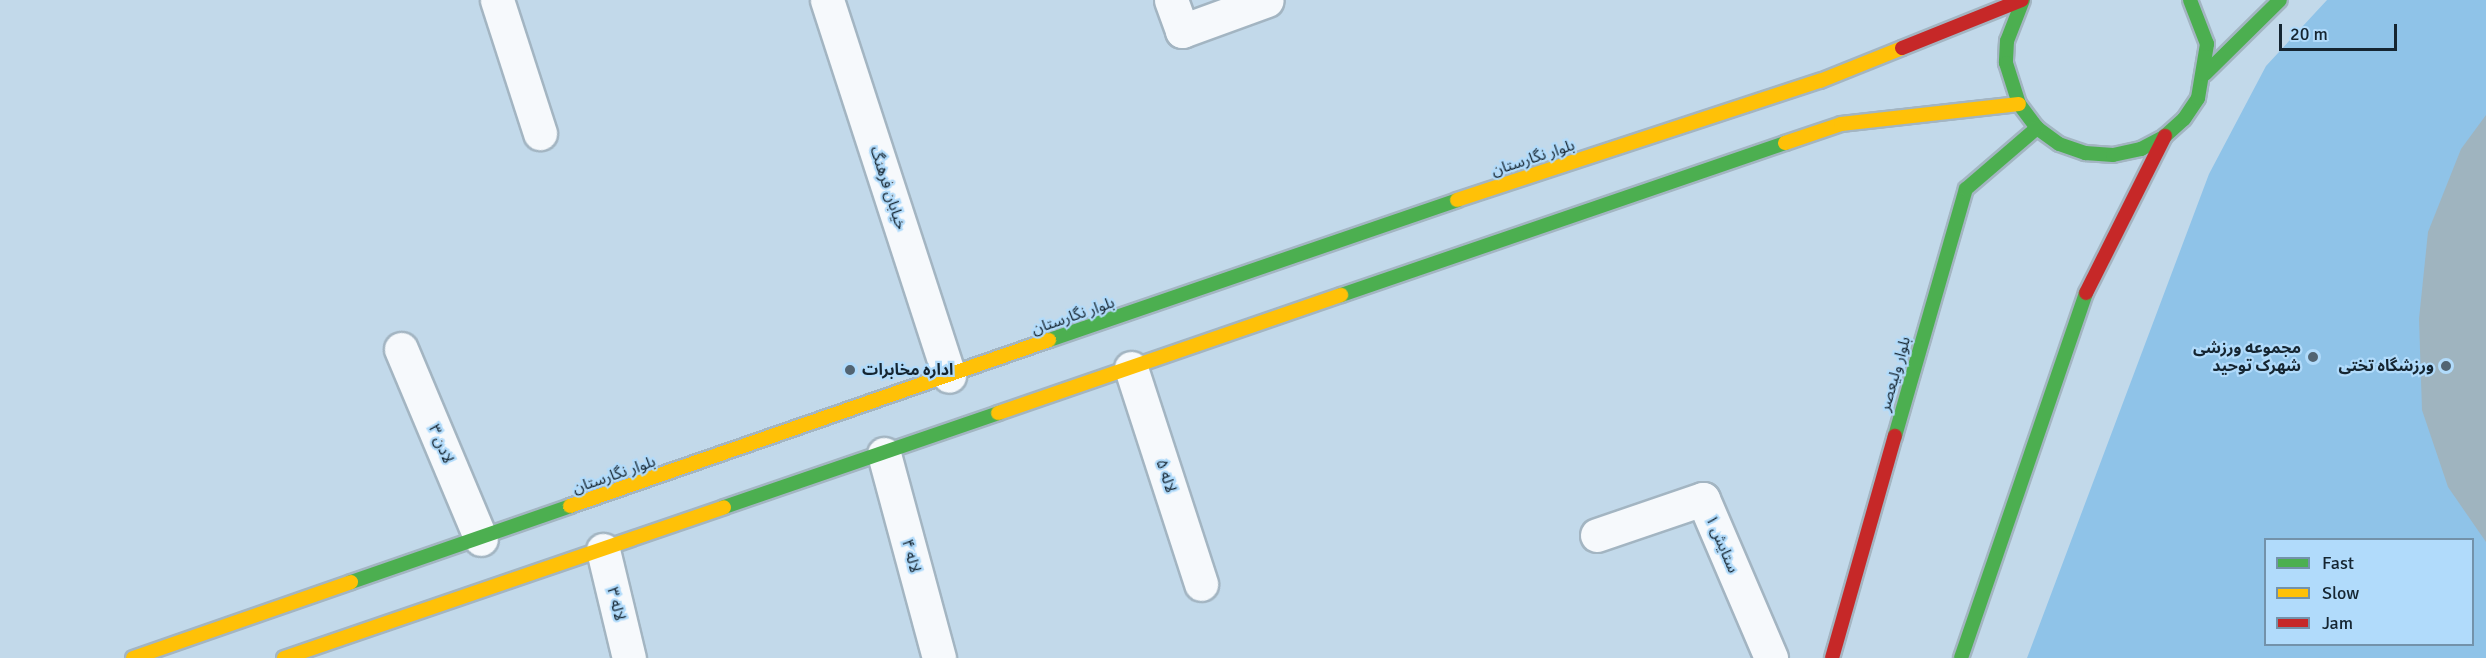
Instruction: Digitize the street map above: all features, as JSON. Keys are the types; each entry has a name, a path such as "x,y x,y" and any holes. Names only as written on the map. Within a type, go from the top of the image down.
{"main road":[{"name":"بلوار نگارستان","path":"133,658 1384,224 1820,81 2023,0"},
{"path":"2023,0 2007,40 2006,63 2019,104 2037,128 2060,144 2085,153 2113,155 2141,149 2165,136 2184,119 2198,98 2205,74 2207,44 2203,12 2190,0"},
{"path":"2205,74 2280,0"},
{"path":"284,658 884,454 1841,123 2019,104"},
{"name":"بلوار ولیعصر","path":"1832,658 1966,189 2037,128"},
{"path":"1961,658 2083,300 2165,136"}],"street":[{"path":"497,0 540,133"},
{"name":"خیابان فرهنگ","path":"826,0 949,376"},
{"path":"1171,0 1182,31 1267,0"},
{"name":"لادن ۳","path":"401,349 481,539"},
{"name":"لاله ۵","path":"1131,368 1201,584"},
{"name":"لاله ۴","path":"884,454 939,658"},
{"name":"ستایش ۱","path":"1597,535 1703,499 1770,658"},
{"name":"لاله ۳","path":"603,550 629,658"}],"shaded area":[{"name":"مجموعه ورزشی شهرک توحید","path":"2327,0 2486,0 2486,658 2027,658 2209,174 2266,66"}],"building":[{"name":"ورزشگاه تختی","path":"2486,115 2486,542 2448,487 2422,410 2419,319 2428,232 2461,149"}],"traffic: fast":[{"path":"2023,0 2007,41 2006,63 2019,104 2037,128 2059,144 2085,153 2113,155 2141,149 2165,136 2184,119 2198,98 2207,44 2190,0"},
{"path":"2205,74 2280,0"},
{"path":"1895,436 1966,189 2037,128"},
{"path":"1341,295 1785,143"},
{"path":"1049,340 1457,200"},
{"path":"1961,658 2086,293"},
{"path":"724,507 998,413"},
{"path":"351,582 570,506"}],"traffic: slow":[{"path":"1457,200 1820,81 1902,48"},
{"path":"1785,143 1841,124 2019,104"},
{"path":"998,413 1341,295"},
{"path":"570,506 1049,340"},
{"path":"284,658 724,507"},
{"path":"133,658 351,582"}],"traffic: jam":[{"path":"1902,48 2022,0"},
{"path":"2086,293 2165,136"},
{"path":"1832,658 1895,436"}],"place":[{"name":"مجموعه ورزشی شهرک توحید","path":"2313,357"},
{"name":"ورزشگاه تختی","path":"2446,366"},
{"name":"اداره مخابرات","path":"850,370"}]}
